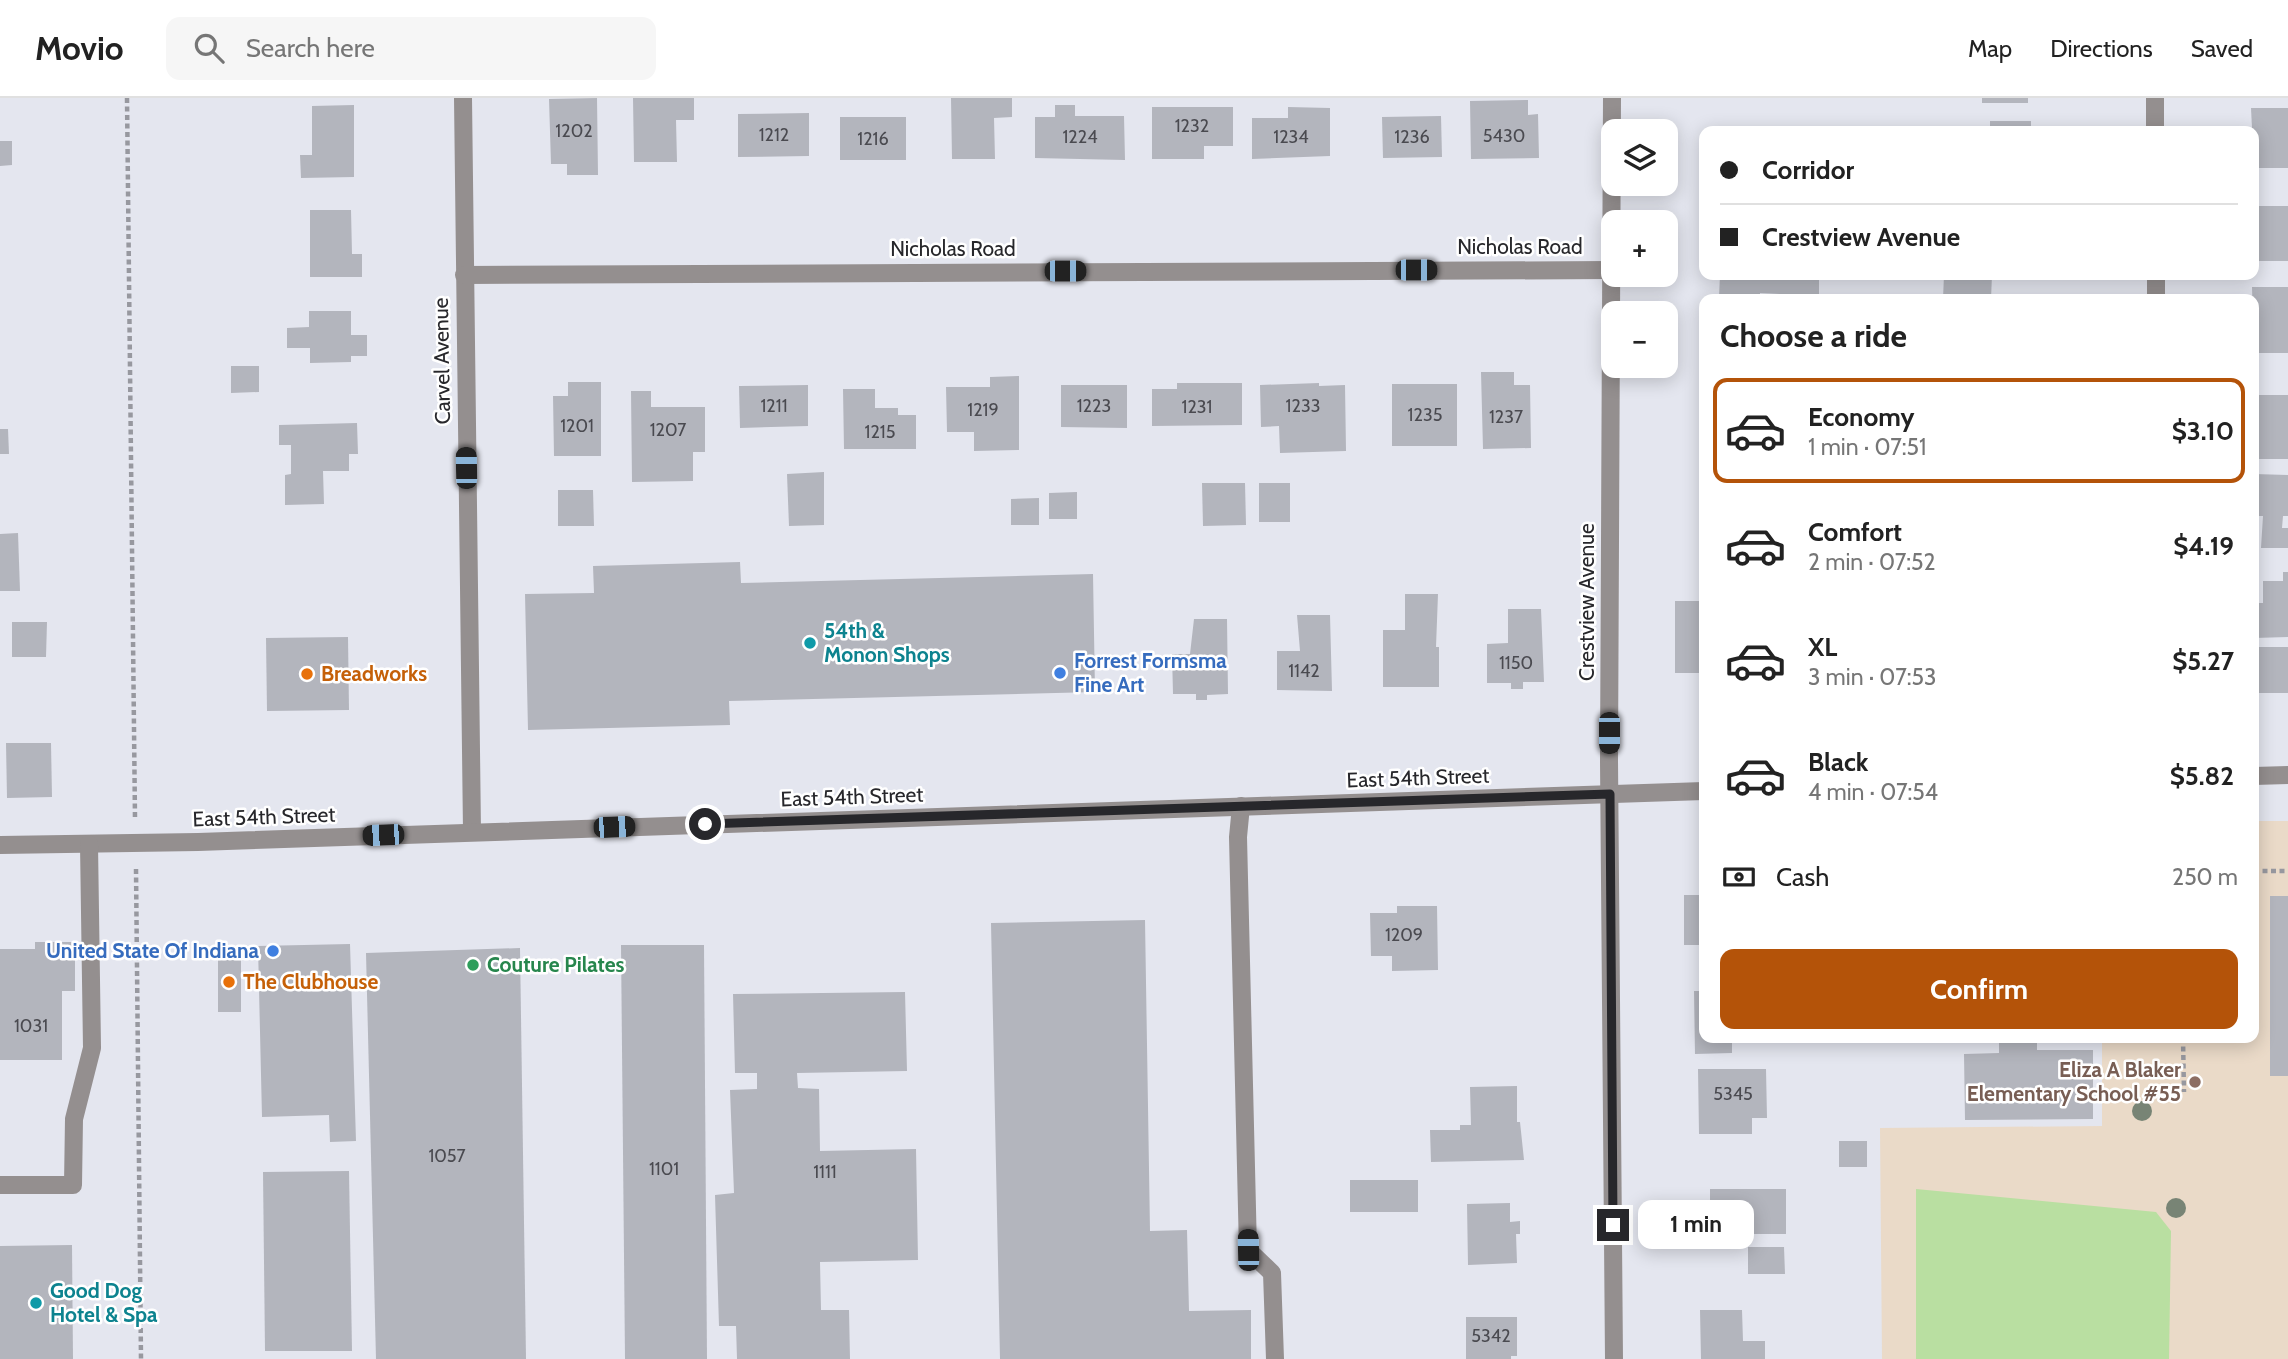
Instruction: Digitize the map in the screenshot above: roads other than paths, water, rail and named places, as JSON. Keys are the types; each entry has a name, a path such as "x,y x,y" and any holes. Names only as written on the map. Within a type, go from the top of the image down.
{"street":[{"name":"Carvel Avenue","path":"463,98 472,832"},
{"name":"Crestview Avenue","path":"1611,210 1612,98"},
{"path":"2155,98 2155,126"},
{"name":"Nicholas Road","path":"464,275 1601,270"},
{"name":"Crestview Avenue","path":"1611,287 1610,794 1614,1359"},
{"path":"2259,776 2288,775"},
{"name":"East 54th Street","path":"0,845 1699,791"},
{"path":"1241,806 1238,837 1248,1250 1272,1273 1275,1359"},
{"path":"0,1185 73,1185 74,1119 92,1048 89,844"}],"place":[{"name":"54th & Monon Shops","path":"810,643"},
{"name":"Forrest Formsma Fine Art","path":"1060,673"},
{"name":"Breadworks","path":"307,674"},
{"name":"United State Of Indiana","path":"273,951"},
{"name":"Couture Pilates","path":"473,965"},
{"name":"The Clubhouse","path":"229,982"},
{"name":"Eliza A Blaker Elementary School #55","path":"2195,1082"},
{"name":"Good Dog Hotel & Spa","path":"36,1303"}]}
